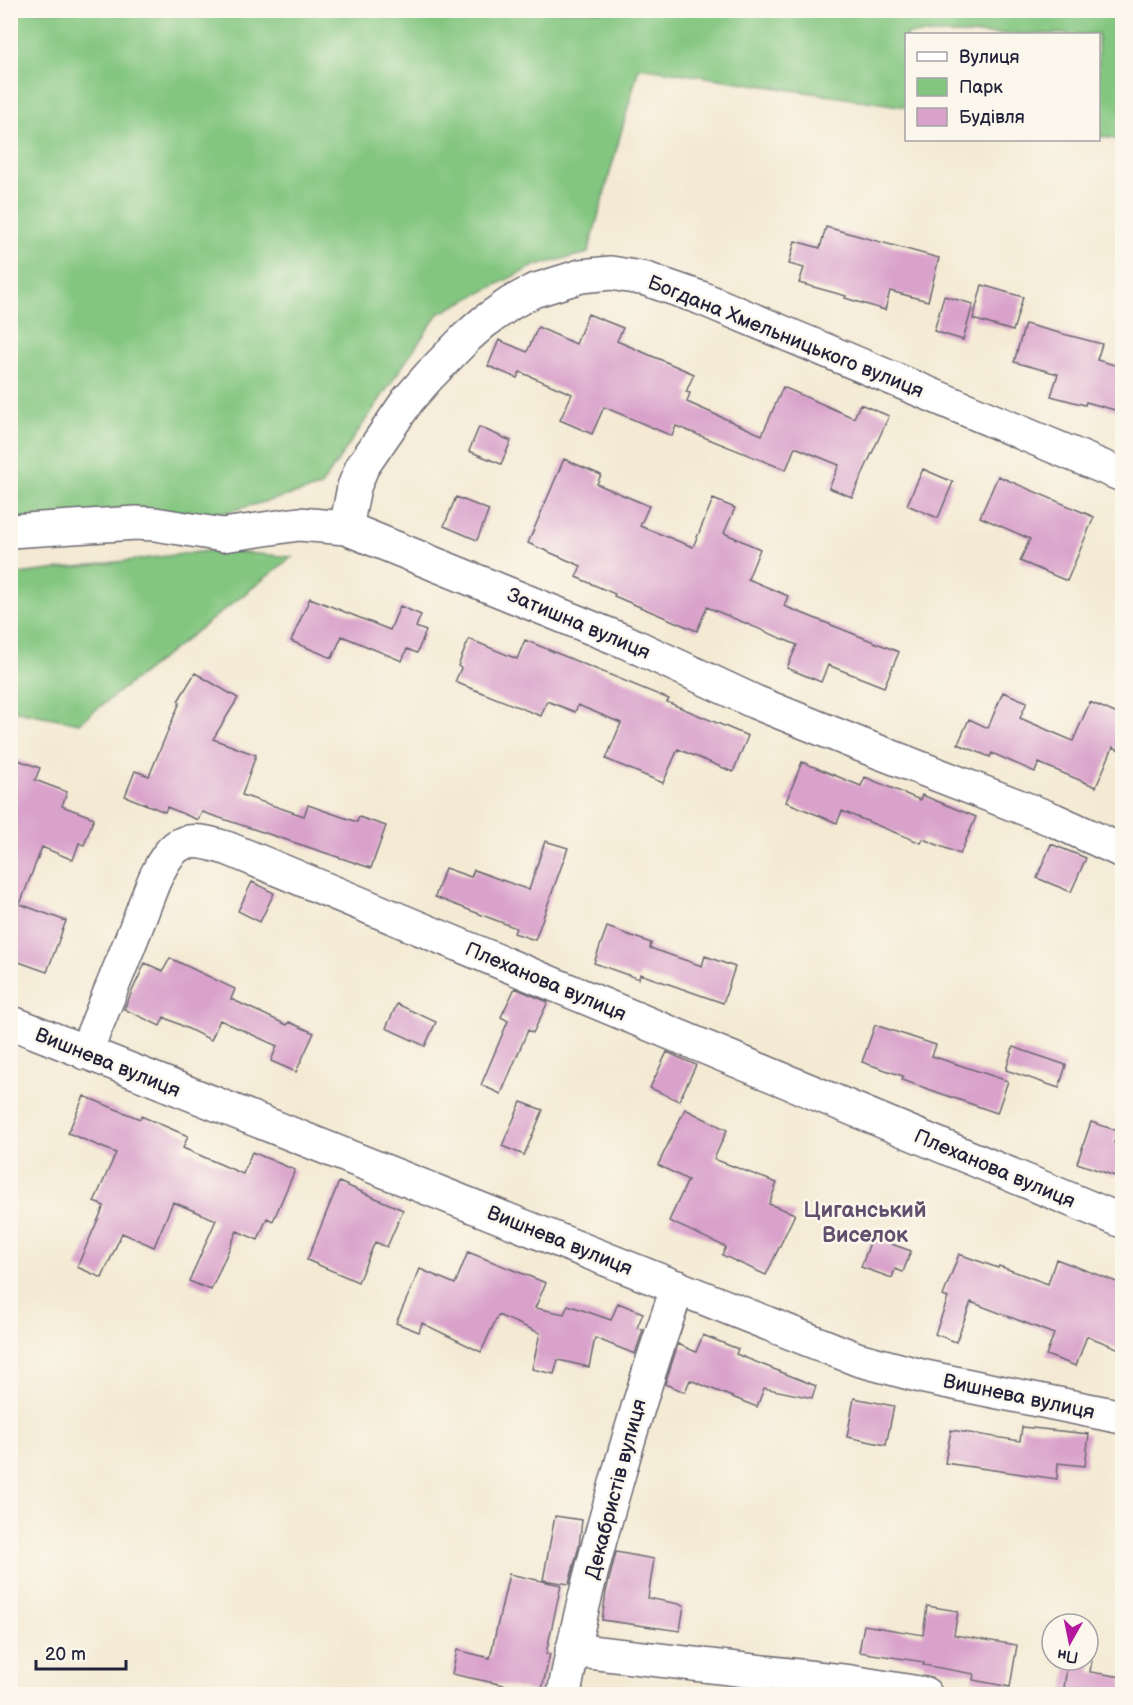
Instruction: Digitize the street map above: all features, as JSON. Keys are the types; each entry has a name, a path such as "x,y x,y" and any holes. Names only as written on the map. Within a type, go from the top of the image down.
{"street":[{"name":"Богдана Хмельницького вулиця","path":"346,528 354,487 362,467 402,409 429,376 484,322 511,303 533,291 598,273 629,275 701,298 1122,475"},
{"name":"Затишна вулиця","path":"10,531 136,523 223,535 299,524 346,528 624,641 755,702 1054,820 1122,851"},
{"name":"Плеханова вулиця","path":"85,1053 168,855 183,843 210,843 1122,1221"},
{"name":"Вишнева вулиця","path":"10,1022 823,1346 896,1370 1122,1418"},
{"name":"Декабристів вулиця","path":"564,1695 572,1650 643,1386 678,1287"},
{"path":"572,1650 841,1681 925,1695"}],"green space":[{"path":"11,11 1122,11 1122,140 1100,136 1100,33 905,33 905,107 639,67 588,253 534,266 438,314 320,487 223,513 11,533"},
{"path":"216,550 292,557 79,723 11,710 10,575"}],"building":[{"path":"826,227 939,258 928,301 890,291 885,310 799,283 804,268 789,264 795,241 820,248"},
{"path":"982,285 1023,297 1013,331 973,319"},
{"path":"944,296 973,304 963,340 934,331"},
{"path":"588,314 623,328 617,341 694,374 686,392 690,393 687,402 762,435 783,387 854,418 860,404 889,416 852,497 829,488 839,465 795,447 786,470 676,426 672,436 604,407 592,434 560,420 572,394 520,372 517,378 488,366 499,340 527,352 538,327 576,344"},
{"path":"1025,324 1102,344 1097,360 1122,367 1122,412 1086,402 1085,405 1051,396 1058,374 1014,362"},
{"path":"479,427 511,441 501,464 469,451"},
{"path":"564,459 601,475 597,484 649,506 640,526 693,547 713,499 735,508 724,533 760,549 748,579 788,596 784,606 899,652 884,687 828,665 821,682 787,668 797,645 707,607 697,631 614,596 615,594 576,577 581,566 528,543"},
{"path":"923,469 953,482 938,518 907,505"},
{"path":"998,476 1094,517 1067,581 1020,561 1030,539 980,517"},
{"path":"456,497 489,510 477,540 444,526"},
{"path":"310,598 390,630 400,606 421,615 416,627 426,631 417,653 407,649 402,661 342,636 332,658 291,641"},
{"path":"469,639 517,659 525,640 669,699 667,702 748,736 733,772 678,749 663,783 606,759 621,723 578,705 575,712 547,701 541,716 455,682 461,668 458,666"},
{"path":"195,673 238,698 213,739 256,755 242,795 304,816 308,805 357,822 359,817 386,826 371,868 202,812 198,820 167,807 165,812 125,796 135,771 149,776 180,702 178,701"},
{"path":"1003,692 1027,702 1020,718 1073,741 1090,702 1122,716 1122,751 1113,747 1096,787 1039,763 1035,772 992,753 990,757 958,744 969,719 988,728"},
{"path":"10,757 40,768 35,780 67,792 62,806 94,818 84,845 79,843 73,860 42,847 20,904 66,921 47,972 10,959"},
{"path":"802,762 861,786 865,777 920,800 922,795 976,817 960,854 923,839 921,843 842,811 837,823 786,802"},
{"path":"545,841 568,848 535,940 514,933 516,928 435,897 445,868 471,877 474,870 529,890"},
{"path":"1051,844 1086,858 1071,892 1037,878"},
{"path":"252,882 274,893 260,922 238,911"},
{"path":"607,927 651,943 650,948 702,966 705,956 735,967 723,1003 640,974 639,979 594,963"},
{"path":"170,958 235,989 231,999 287,1025 289,1022 314,1033 296,1072 271,1061 277,1046 220,1020 211,1040 164,1017 160,1026 124,1009 145,963 163,971"},
{"path":"515,988 548,1002 533,1033 528,1030 501,1094 481,1085 508,1021 501,1017"},
{"path":"397,1004 436,1022 425,1046 386,1028"},
{"path":"875,1025 936,1045 932,1056 1008,1081 997,1113 902,1080 903,1076 862,1062"},
{"path":"1013,1047 1066,1065 1059,1088 1006,1070"},
{"path":"667,1052 696,1065 679,1101 650,1088"},
{"path":"84,1096 188,1136 183,1148 243,1174 252,1152 295,1170 273,1221 267,1218 258,1240 237,1231 211,1290 189,1281 216,1220 173,1202 154,1247 122,1233 102,1278 77,1267 104,1206 94,1202 116,1153 68,1133"},
{"path":"521,1102 543,1110 524,1155 502,1146"},
{"path":"685,1109 727,1130 714,1159 777,1183 769,1204 795,1214 766,1275 722,1255 726,1247 669,1221 688,1180 658,1165"},
{"path":"1091,1122 1118,1131 1114,1143 1122,1146 1122,1154 1115,1176 1077,1163"},
{"path":"339,1182 403,1210 387,1247 375,1242 358,1282 307,1260"},
{"path":"872,1237 911,1251 903,1272 895,1269 892,1278 861,1267"},
{"path":"468,1252 546,1283 535,1308 564,1314 568,1305 611,1320 618,1303 643,1313 637,1328 643,1330 635,1354 595,1338 589,1367 558,1360 554,1374 532,1369 540,1333 498,1315 481,1352 422,1323 419,1332 396,1323 420,1269 455,1284"},
{"path":"959,1254 1048,1284 1056,1259 1122,1284 1122,1350 1087,1336 1076,1366 1046,1355 1054,1334 971,1302 956,1342 935,1334 948,1298 943,1296"},
{"path":"703,1335 738,1349 736,1354 816,1386 812,1398 764,1388 757,1407 690,1380 685,1392 665,1384 678,1344 696,1352"},
{"path":"854,1398 894,1406 886,1445 847,1437"},
{"path":"1022,1427 1089,1434 1085,1466 1058,1463 1057,1479 945,1463 951,1430 1020,1441"},
{"path":"555,1516 582,1520 579,1546 569,1584 543,1580"},
{"path":"616,1552 654,1559 648,1598 684,1605 680,1631 602,1620"},
{"path":"509,1574 561,1585 546,1654 550,1654 541,1693 452,1674 457,1650 490,1658"},
{"path":"927,1606 958,1611 954,1635 1017,1645 1010,1687 973,1680 974,1674 923,1665 924,1662 859,1652 864,1625 923,1635"},
{"path":"1066,1672 1090,1672 1122,1677 1122,1695 1063,1695"}],"district":[{"name":"Циганський Виселок","path":"865,1222"}]}
